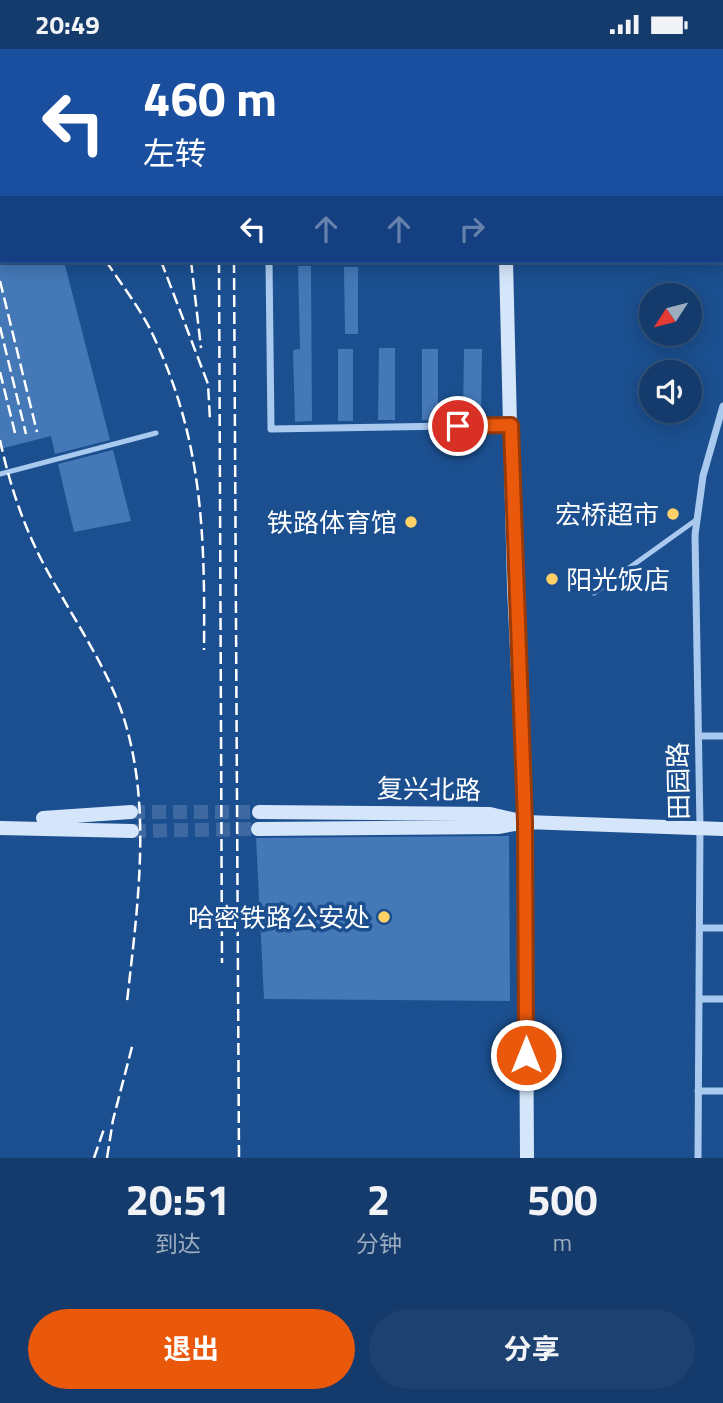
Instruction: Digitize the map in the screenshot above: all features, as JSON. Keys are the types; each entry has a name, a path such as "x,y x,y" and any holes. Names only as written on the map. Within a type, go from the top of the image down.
{"street":[{"path":"269,263 271,429 511,425"},
{"path":"506,263 525,822 527,1158"},
{"name":"田园路","path":"698,1158 700,828 696,520 703,476 723,406"},
{"path":"699,736 723,736"},
{"path":"0,819 131,812"},
{"name":"复兴北路","path":"259,812 490,814 525,822 723,829"},
{"path":"258,829 498,827 525,822"},
{"path":"0,828 132,831"},
{"path":"699,928 723,928"},
{"path":"699,999 723,999"},
{"path":"698,1091 723,1091"}],"lane":[{"path":"0,474 156,433"},
{"path":"594,593 696,520"}],"building":[{"path":"0,263 65,263 110,440 55,454 51,436 0,449"},
{"path":"298,266 311,266 312,421 295,422 293,350 300,349"},
{"path":"344,267 358,267 358,334 345,334"},
{"path":"379,348 395,348 395,420 378,420"},
{"path":"338,349 353,349 353,421 338,421"},
{"path":"422,349 438,349 438,420 422,420"},
{"path":"464,349 482,349 481,419 463,420"},
{"path":"113,450 131,521 74,532 58,464"},
{"name":"哈密铁路公安处","path":"509,836 510,1001 264,999 256,838"}],"tunnel":[{"path":"131,812 259,812"},
{"path":"132,831 258,829"}],"railway":[{"path":"107,263 152,333 182,411 198,488 204,650"},
{"path":"162,263 208,384 210,420"},
{"path":"191,263 201,348"},
{"path":"219,263 222,963"},
{"path":"234,263 239,1158"},
{"path":"0,281 37,432"},
{"path":"0,327 26,434"},
{"path":"0,372 15,433"},
{"path":"0,440 28,532 109,681 125,722 133,756 138,790 140,861 127,1002"},
{"path":"107,1158 113,1120 133,1043"},
{"path":"94,1158 105,1126"}],"place":[{"name":"宏桥超市","path":"673,514"},
{"name":"铁路体育馆","path":"411,522"},
{"name":"阳光饭店","path":"552,579"},
{"name":"哈密铁路公安处","path":"384,917"}],"route":[{"path":"458,426 511,425 514,587 525,822 526,1055"}]}
